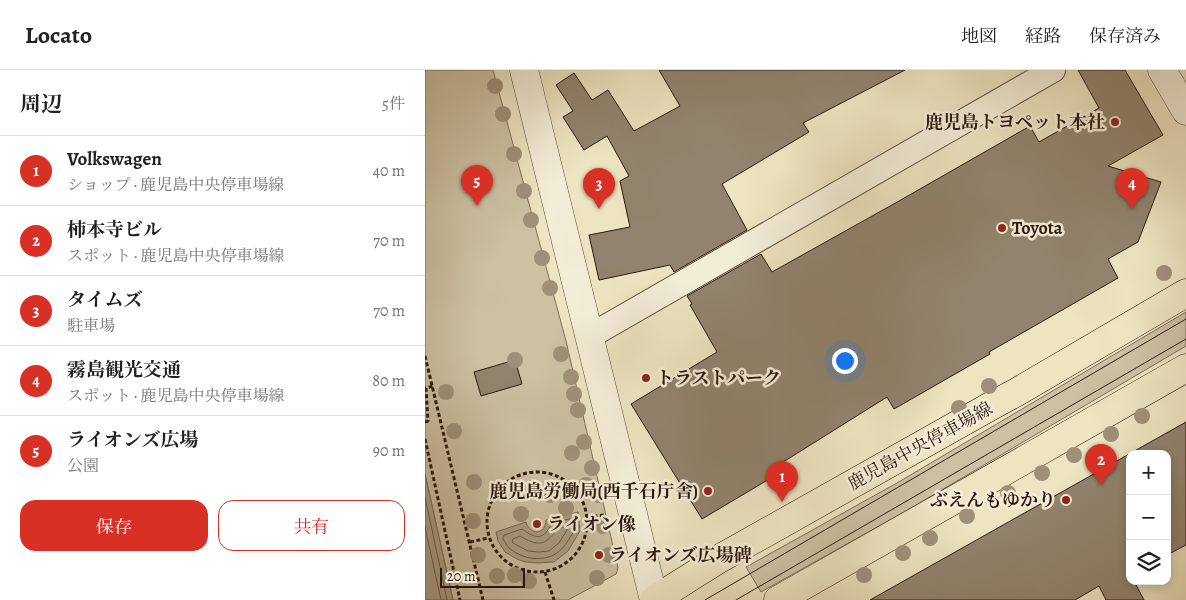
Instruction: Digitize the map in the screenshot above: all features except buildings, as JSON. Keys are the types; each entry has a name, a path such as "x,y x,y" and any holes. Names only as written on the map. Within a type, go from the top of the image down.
{"main road":[{"name":"鹿児島中央停車場線","path":"654,600 719,559 1017,392 1186,293"},
{"path":"778,600 1186,368"}],"street":[{"path":"524,70 654,600"},
{"path":"590,336 1053,70"},
{"path":"1162,70 1186,111"}],"path":[{"path":"425,356 483,600"},
{"path":"425,422 428,422 427,388 433,386"},
{"path":"425,439 460,600"},
{"path":"544,472 554,474 563,479 578,493 587,511 587,532 579,551 564,565 555,570 535,573 511,565 499,555 488,538 486,518 492,498 505,482 523,473 544,472"},
{"path":"587,517 612,514"},
{"path":"470,542 488,538"},
{"path":"545,572 554,600"}],"shaded area":[{"path":"425,70 493,70 566,341 618,568 616,574 568,600 453,600 425,474"},
{"path":"1186,312 1186,346 911,508 761,592 746,567 897,483"}],"water":[{"path":"425,474 453,600 425,600"},
{"path":"578,512 580,531 568,551 554,562 525,562 517,559 505,552 498,541 496,532 526,522 531,530 537,532 543,529 546,520"}],"tram line":[{"path":"705,600 1186,319"},
{"path":"736,600 1186,339"}],"place":[{"name":"鹿児島トヨペット本社","path":"1115,122"},
{"name":"ライオンズ広場","path":"477,206"},
{"name":"タイムズ","path":"599,209"},
{"name":"霧島観光交通","path":"1132,209"},
{"name":"Toyota","path":"1002,228"},
{"name":"トラストパーク","path":"646,378"},
{"name":"柿本寺ビル","path":"1101,485"},
{"name":"鹿児島労働局(西千石庁舎)","path":"708,491"},
{"name":"ぶえんもゆかり","path":"1066,500"},
{"name":"Volkswagen","path":"782,502"},
{"name":"ライオン像","path":"537,524"},
{"name":"ライオンズ広場碑","path":"599,555"}]}
